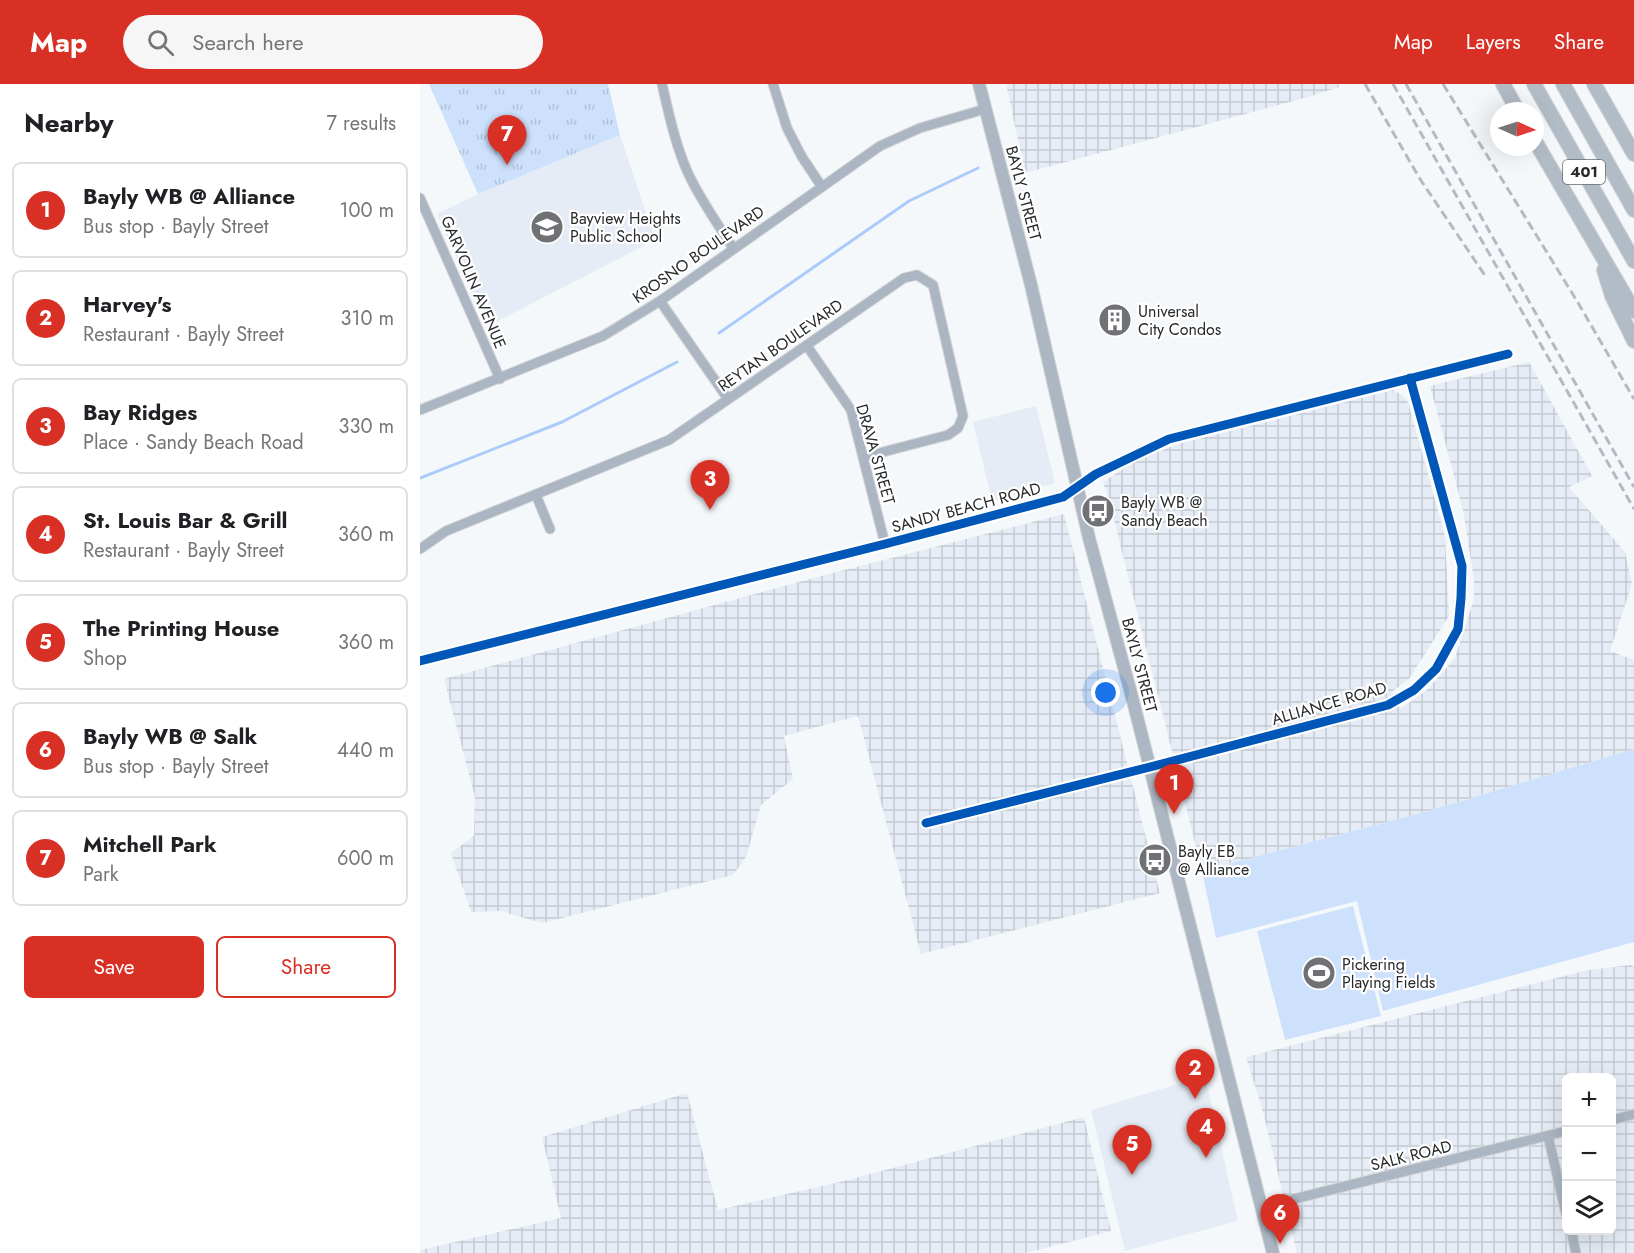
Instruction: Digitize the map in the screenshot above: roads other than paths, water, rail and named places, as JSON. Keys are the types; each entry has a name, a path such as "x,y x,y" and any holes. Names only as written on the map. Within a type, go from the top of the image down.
{"highway":[{"path":"1503,84 1513,102"},
{"name":"401","path":"1534,84 1634,261"},
{"name":"401","path":"1563,84 1634,210"},
{"path":"1594,84 1634,154"},
{"name":"401","path":"1544,156 1634,311"},
{"path":"1598,251 1612,296 1634,341"}],"main road":[{"name":"BAYLY STREET","path":"979,84 1031,285 1077,488 1273,1253"}],"street":[{"path":"662,84 676,141 688,173 733,248"},
{"path":"773,84 787,128 802,157 822,187"},
{"name":"KROSNO BOULEVARD","path":"420,410 603,336 660,301 880,146 920,128 985,109"},
{"name":"GARVOLIN AVENUE","path":"420,198 500,379"},
{"name":"REYTAN BOULEVARD","path":"420,549 446,531 669,440 904,278 916,275 933,285 963,416 958,428 948,435 864,457"},
{"path":"660,301 728,399"},
{"name":"DRAVA STREET","path":"807,346 851,410 885,544"},
{"name":"SANDY BEACH ROAD","path":"420,661 1063,497 1096,474 1169,439 1508,354"},
{"name":"ALLIANCE ROAD","path":"926,823 1388,705 1414,690 1436,669 1458,629 1462,566 1410,378"},
{"path":"536,495 550,529"},
{"path":"1616,1119 1634,1114"},
{"name":"SALK ROAD","path":"1262,1207 1562,1132"},
{"path":"1548,1136 1562,1197"},
{"path":"1572,1235 1576,1253"}],"waterway":[{"path":"719,333 909,201 978,168"},
{"path":"420,478 562,422 677,362"}],"railway":[{"path":"1365,84 1420,179 1486,277"},
{"path":"1393,84 1634,509"},
{"path":"1406,84 1634,487"},
{"path":"1443,84 1577,301 1634,399"}],"place":[{"name":"Mitchell Park","path":"507,165"},
{"name":"Bayview Heights Public School","path":"547,227"},
{"name":"Universal City Condos","path":"1115,320"},
{"name":"Bay Ridges","path":"710,510"},
{"name":"Bayly WB @ Sandy Beach","path":"1098,511"},
{"name":"Bayly WB @ Alliance","path":"1174,814"},
{"name":"Bayly EB @ Alliance","path":"1155,860"},
{"name":"Pickering Playing Fields","path":"1319,973"},
{"name":"Harvey's","path":"1195,1099"},
{"name":"St. Louis Bar & Grill","path":"1206,1158"},
{"name":"The Printing House","path":"1132,1175"},
{"name":"Bayly WB @ Salk","path":"1280,1244"}]}
